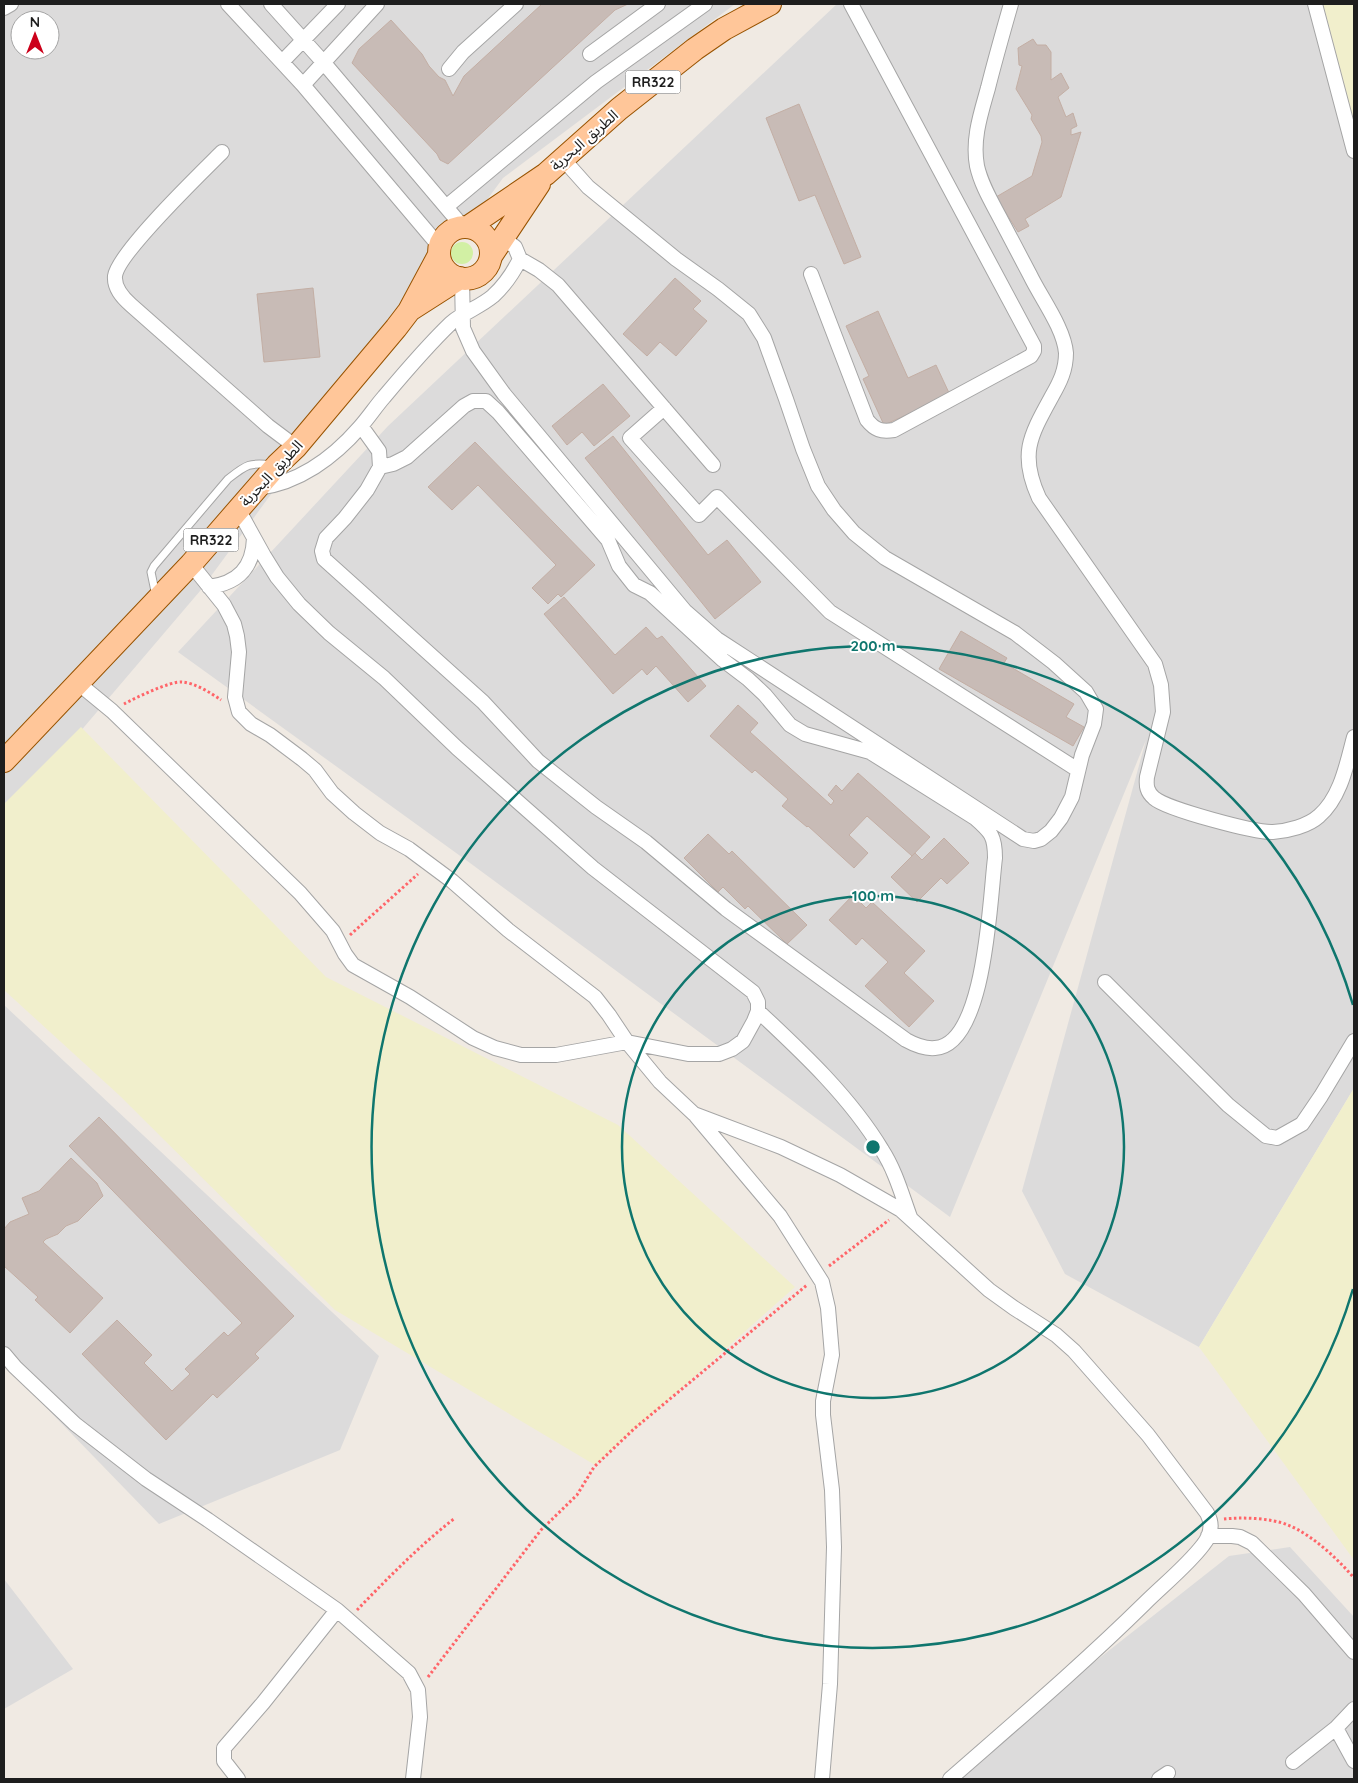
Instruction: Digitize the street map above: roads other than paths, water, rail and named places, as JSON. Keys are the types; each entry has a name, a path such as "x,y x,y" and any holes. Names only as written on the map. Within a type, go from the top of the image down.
{"main road":[{"name":"الطريق البحرية","path":"546,174 660,76 758,6"},
{"name":"RR322","path":"439,251 444,237 450,231 465,227 546,174"},
{"name":"RR322","path":"461,279 471,278 480,274 486,268 497,247 546,174"},
{"path":"465,227 476,229 497,247"},
{"name":"الطريق البحرية","path":"4,761 191,564 238,508 296,446 409,310 439,251"},
{"path":"439,251 441,264 446,271 461,279"},
{"name":"الطريق البحرية","path":"409,310 461,279"}],"street":[{"path":"4,8 11,4"},
{"path":"228,4 303,85 439,251"},
{"path":"272,4 465,227"},
{"path":"282,62 338,4"},
{"path":"303,85 377,4"},
{"path":"449,69 462,52 516,4"},
{"path":"590,54 658,4"},
{"path":"446,206 596,82 705,4"},
{"path":"811,274 867,420 873,428 884,431 894,430 1031,356 1034,351 1034,346 851,4"},
{"path":"1011,4 980,117 975,139 975,154 977,167 987,194 1051,313 1065,343 1065,368 1061,380 1039,420 1028,450 1030,475 1033,486 1043,504 1155,664 1161,685 1163,712 1147,777 1147,788 1155,800 1182,811 1258,831 1289,830 1318,818 1329,805 1344,772 1354,737"},
{"path":"1315,4 1354,151"},
{"path":"222,152 173,202 128,253 117,270 115,276 116,285 123,298 130,305 268,426 296,446"},
{"path":"461,279 462,328 473,351 504,394 685,611 717,639 1023,839 1041,839 1051,830 1061,818 1072,797 1082,755 1094,724 1096,709 1086,692 1054,663 1015,633 885,558 854,533 834,510 818,486 764,338 749,314 676,259 588,187 563,159"},
{"path":"497,247 515,247 520,259 539,270 558,285 713,465"},
{"path":"258,488 271,486 301,476 346,442 440,335 463,314 492,297 514,272 520,259"},
{"path":"360,426 379,451 380,467 367,490 326,538 322,551 324,559 483,702 538,761 596,807 646,842 726,909 906,1040 921,1048 937,1048 948,1043 959,1033 976,999 984,953 995,858 995,843 988,829 975,818 870,752 806,734 790,725 765,695 748,679 724,660 650,593 634,585 619,566 608,540 498,412 486,401 474,401 464,406 407,457 393,464 380,467"},
{"path":"664,408 630,438 699,516 717,497 830,612 1078,770"},
{"path":"78,683 112,711 300,893 333,931 349,960 360,970 410,997 473,1038 495,1048 521,1055 545,1056 580,1052 627,1042 688,1054 719,1054 732,1049 742,1041 758,1011 758,1002 753,992 587,862 457,748 384,678 329,633 288,591 264,556 238,508"},
{"path":"209,587 222,585 248,566 253,553 254,538"},
{"path":"191,564 224,605 234,624 238,652 235,697 238,712 251,724 278,740 315,770 332,793 354,813 380,833 409,849 452,881 508,930 595,996 627,1042 660,1082 694,1114 780,1216 822,1282 827,1302 832,1342 831,1366 823,1401 823,1415 832,1490 834,1547 830,1684 822,1779"},
{"path":"1104,982 1228,1105 1266,1136 1277,1138 1302,1124 1354,1041"},
{"path":"758,1011 839,1093 883,1151 906,1214"},
{"path":"694,1114 781,1147 840,1175 906,1214 990,1290 1056,1335 1074,1351 1148,1435 1211,1520 1208,1536 1203,1545 1190,1558 1116,1631 950,1779"},
{"path":"4,1354 15,1367 75,1424 146,1479 337,1610 409,1673 418,1690 420,1717 413,1779"},
{"path":"1208,1536 1240,1537 1252,1543 1304,1594 1354,1652"},
{"path":"238,1779 224,1761 224,1748 263,1703 337,1610"},
{"path":"1293,1762 1336,1728 1354,1709"},
{"path":"1336,1728 1354,1761"}],"lane":[{"path":"157,599 151,572 154,566 228,479 242,468 256,463 277,465"}]}
